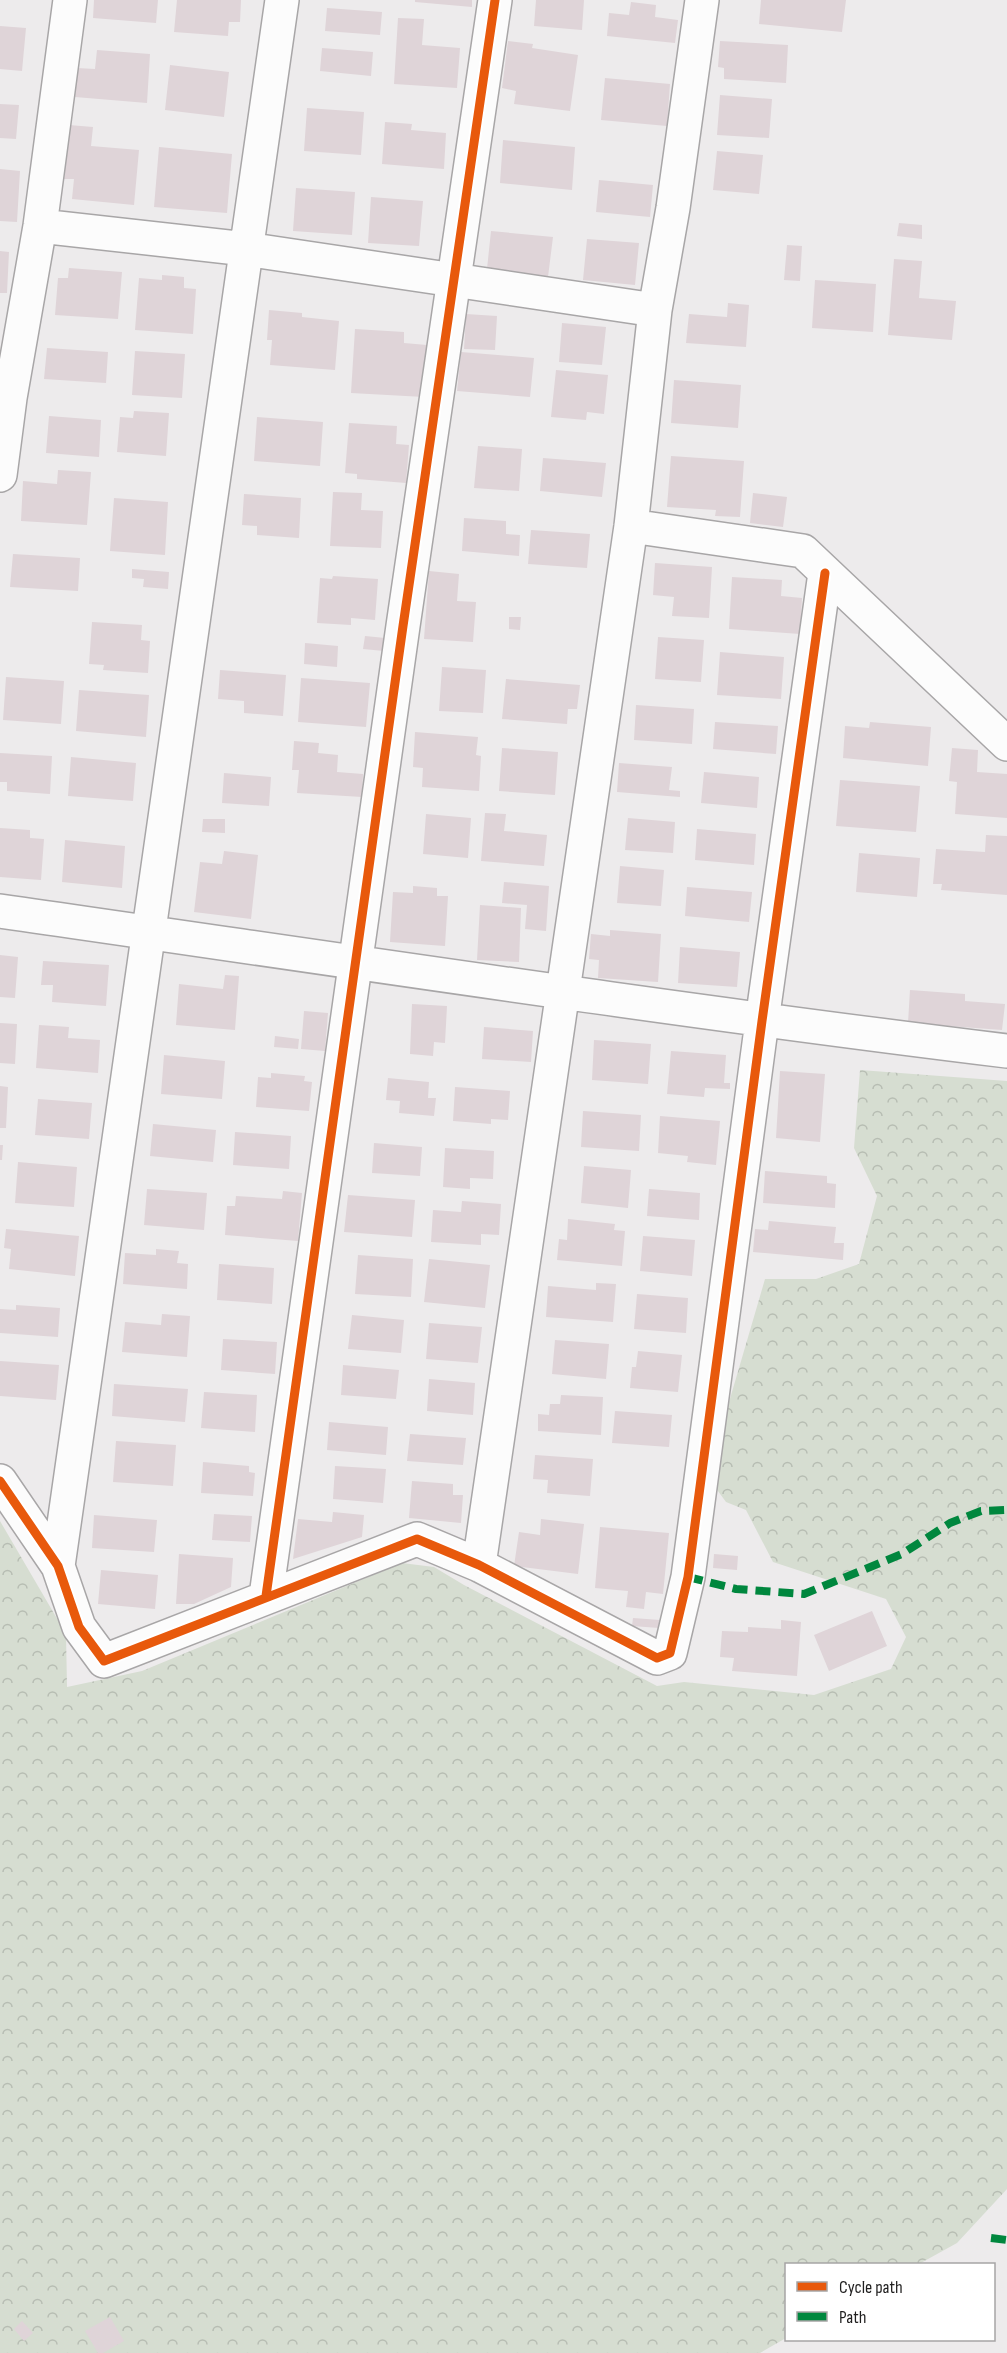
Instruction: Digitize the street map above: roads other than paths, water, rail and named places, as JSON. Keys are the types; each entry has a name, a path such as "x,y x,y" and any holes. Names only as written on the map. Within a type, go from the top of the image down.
{"street":[{"path":"0,475 5,398 40,226 70,0"},
{"path":"58,1566 282,0"},
{"path":"266,1596 495,0"},
{"path":"478,1565 564,994 631,525 655,310 673,208 702,0"},
{"path":"40,226 246,249 655,310"},
{"path":"631,525 803,551 1007,744"},
{"path":"0,1481 58,1566 79,1627 104,1661 417,1539 478,1565 657,1659 670,1653 688,1577 762,1021 825,573"},
{"path":"0,911 357,961 564,994 1007,1051"}]}
